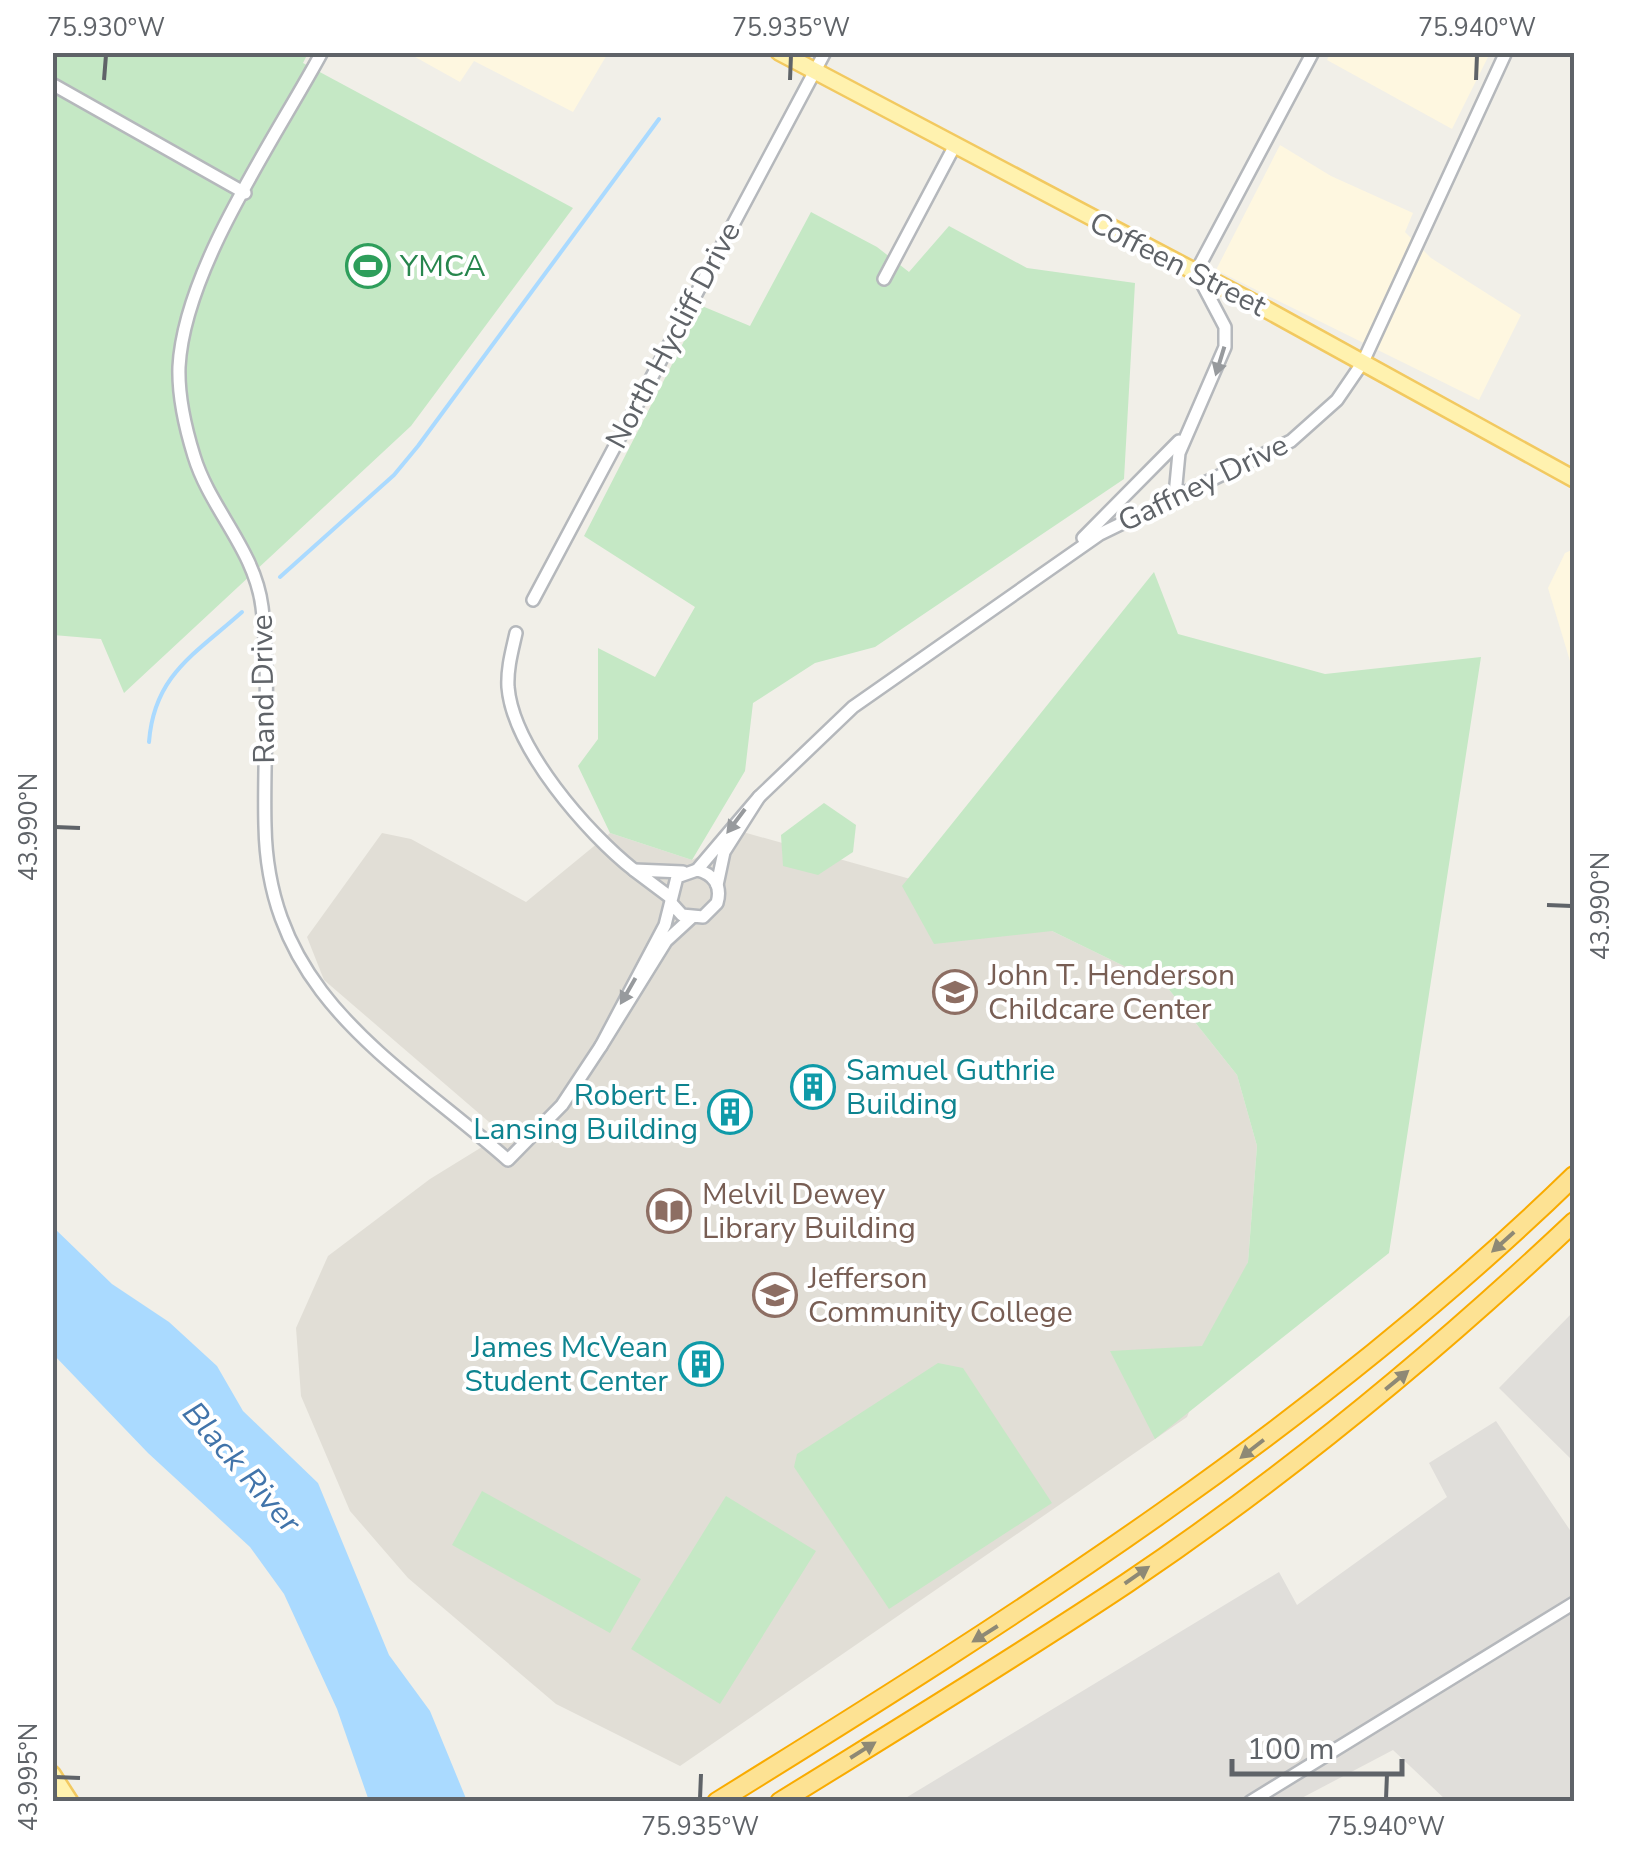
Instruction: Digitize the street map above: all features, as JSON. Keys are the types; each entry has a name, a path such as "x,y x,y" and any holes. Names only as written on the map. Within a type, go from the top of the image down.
{"highway":[{"path":"717,1802 1050,1593 1216,1477 1437,1300 1574,1176"},
{"path":"780,1802 1096,1603 1266,1483 1454,1332 1574,1222"}],"main road":[{"name":"Coffeen Street","path":"779,52 1196,272 1574,479"},
{"path":"52,1774 70,1802"}],"street":[{"name":"Rand Drive","path":"322,52 197,285 179,369 182,414 195,460 245,552 261,597 266,634 264,829 276,910 291,949 338,1015 508,1160 562,1105 601,1046"},
{"name":"North Hycliff Drive","path":"532,600 825,52"},
{"path":"1175,495 1179,453 1226,347 1225,327 1196,272 1313,52"},
{"name":"Gaffney Drive","path":"697,870 793,760 853,707 996,611 1062,559 1175,495 1291,441 1337,400 1362,362 1506,52"},
{"path":"52,84 245,193"},
{"path":"884,279 954,147"},
{"path":"1062,559 1192,426"},
{"path":"516,633 508,689 520,730 534,756 604,845 691,918"},
{"name":"Gaffney Drive","path":"717,884 724,852 759,797"},
{"path":"601,1046 666,940 691,918 714,909 717,884 697,870 634,870"},
{"path":"601,1046 671,900 673,883 683,872"},
{"path":"1250,1802 1574,1602"}],"shaded area":[{"path":"1331,52 1490,53 1452,129 1327,60"},
{"path":"408,53 608,53 573,112 474,61 460,82"},
{"path":"1280,145 1331,176 1413,213 1405,232 1431,258 1521,315 1479,400 1216,270"},
{"path":"1574,549 1574,662 1570,661 1548,588 1565,553"},
{"name":"Jefferson Community College","path":"743,832 928,884 1052,931 1167,987 1237,1075 1257,1146 1248,1262 1187,1417 680,1766 556,1704 408,1578 350,1511 301,1396 296,1328 328,1256 430,1179 503,1134 324,980 307,937 382,833 411,839 526,902 610,833 692,860"},
{"path":"1574,1311 1574,1462 1499,1388"},
{"path":"1496,1421 1574,1536 1574,1801 1447,1801 1393,1750 1296,1801 899,1802 1279,1572 1297,1605 1447,1497 1429,1463"}],"green space":[{"path":"52,53 308,53 303,63 573,208 411,426 124,693 101,639 53,635"},
{"path":"811,212 877,247 909,272 949,226 1027,268 1135,283 1124,479 875,647 815,663 753,703 745,771 692,860 610,833 578,766 598,739 598,648 655,677 695,607 584,536 702,306 750,326"},
{"path":"1154,572 1178,634 1325,674 1481,657 1389,1253 1155,1439 1110,1351 1202,1346 1248,1262 1257,1146 1237,1075 1167,987 1052,931 934,944 902,886"},
{"path":"824,803 856,825 853,852 818,875 783,866 781,835"},
{"path":"938,1363 963,1368 1052,1503 889,1609 794,1467 797,1454"},
{"path":"482,1491 641,1579 610,1633 452,1545"},
{"path":"726,1496 816,1551 720,1704 631,1649"}],"water":[{"name":"Black River","path":"52,1226 112,1284 169,1322 217,1366 243,1411 318,1483 389,1655 430,1711 467,1801 369,1801 337,1709 284,1594 250,1547 148,1453 53,1354"}],"waterway":[{"path":"280,577 394,475 418,446 659,119"},
{"path":"149,742 159,699 168,682 193,654 242,612"}],"place":[{"name":"YMCA","path":"368,266"},
{"name":"John T. Henderson Childcare Center","path":"955,992"},
{"name":"Samuel Guthrie Building","path":"813,1087"},
{"name":"Robert E. Lansing Building","path":"730,1112"},
{"name":"Melvil Dewey Library Building","path":"669,1211"},
{"name":"Jefferson Community College","path":"775,1295"},
{"name":"James McVean Student Center","path":"701,1364"}]}
